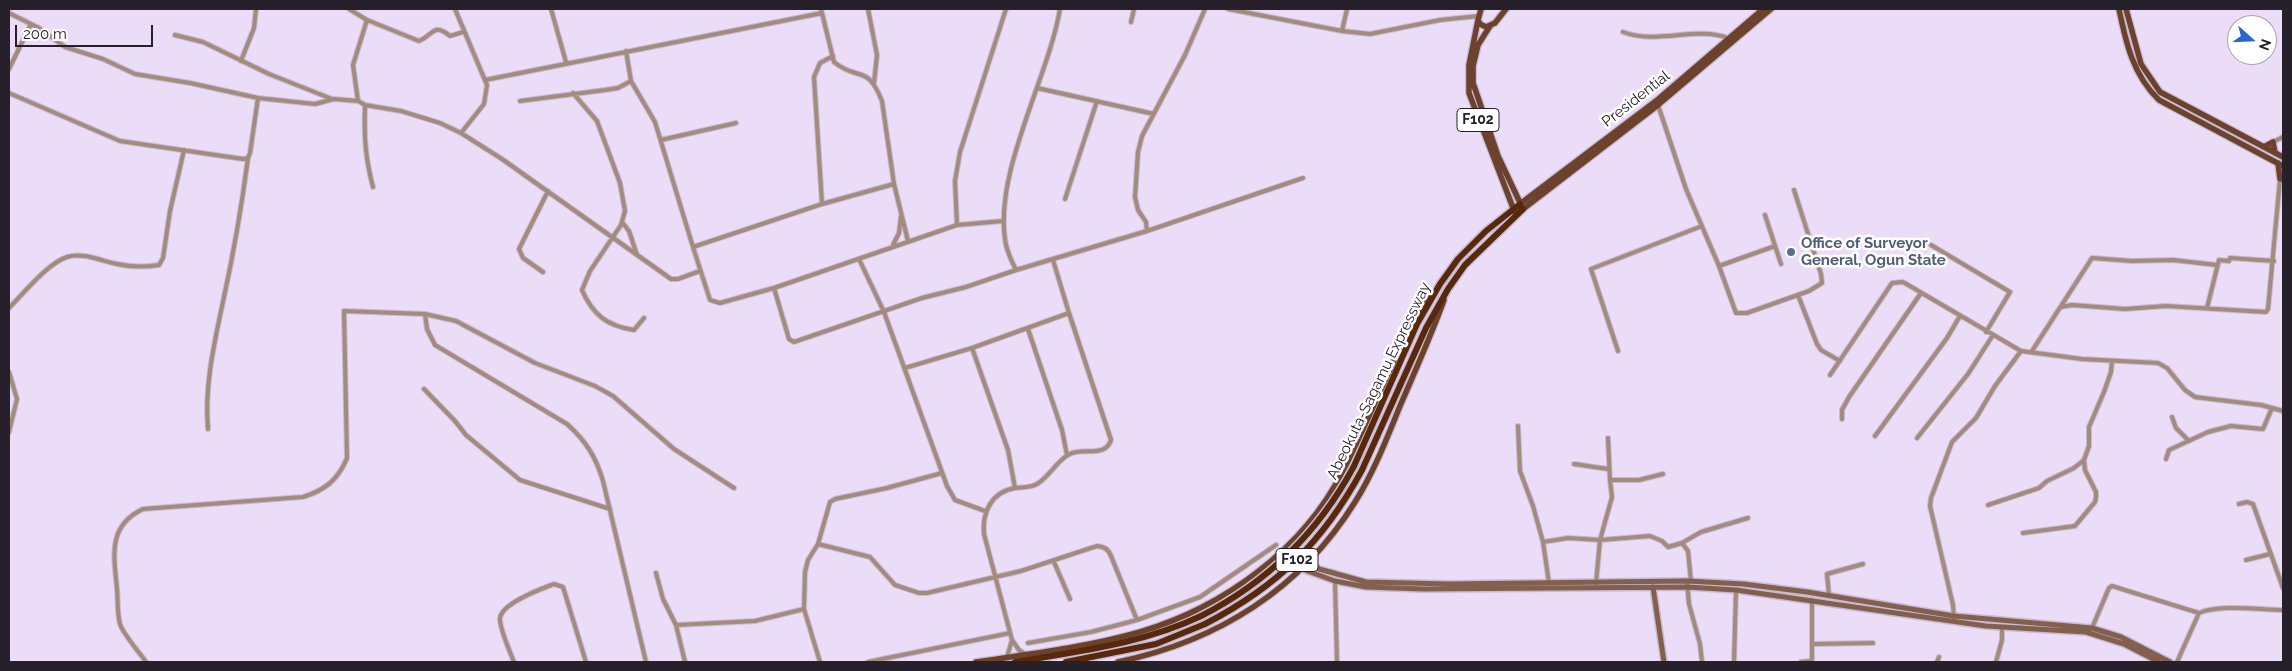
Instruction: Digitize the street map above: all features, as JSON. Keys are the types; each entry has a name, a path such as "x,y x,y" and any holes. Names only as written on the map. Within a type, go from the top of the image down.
{"highway":[{"name":"Abeokuta-Sagamu Expressway","path":"1015,662 1132,642 1153,636 1201,616 1244,592 1291,553 1329,508 1354,466 1417,324 1440,284 1458,259 1522,206"},
{"name":"Abeokuta-Sagamu Expressway","path":"1066,662 1156,644 1205,624 1248,599 1298,559 1319,537 1337,513 1362,470 1426,328 1448,289 1465,265 1514,212"}],"main road":[{"name":"F102","path":"1482,9 1478,18 1468,67 1469,92 1514,212"},
{"name":"F102","path":"1506,9 1490,26 1478,45 1473,66 1473,83 1498,156 1522,206"},
{"name":"Presidential","path":"1657,103 1728,38 1763,9"},
{"path":"1522,206 1657,103 1771,9"},
{"path":"2119,9 2134,64 2147,88 2158,100 2281,164 2282,177"},
{"path":"2126,9 2141,64 2160,92 2283,157"},
{"path":"1478,18 1483,26 1490,26"},
{"path":"2264,147 2273,142 2275,153"},
{"path":"976,662 1104,640 1167,623 1198,610 1224,595 1283,551 1322,504 1340,476 1357,443 1412,319 1440,284"},
{"path":"1118,662 1180,644 1228,624 1262,603 1309,562 1338,528 1356,501 1375,464 1434,330 1448,289"},
{"path":"1290,544 1318,569 1366,582 1653,582 1742,584 1829,595 1986,626 2086,632 2124,644 2158,662"},
{"path":"1283,551 1302,569 1335,581 1366,587 1404,589 1654,588 1688,583 1954,619 2092,628 2120,637 2170,662"},
{"path":"1653,582 1664,662"}],"street":[{"path":"241,61 254,28 256,9"},
{"path":"349,9 368,20 418,41 438,29 442,29 450,36 463,32"},
{"path":"455,9 463,32 485,80 486,94 484,104 461,133"},
{"path":"551,9 566,62"},
{"path":"868,9 877,55 874,83 882,101 894,184 908,241"},
{"path":"957,225 955,181 960,152 1006,9"},
{"path":"1016,270 1006,246 1004,221 1016,151 1056,34 1060,9"},
{"path":"1131,22 1134,9"},
{"path":"1147,231 1146,222 1136,203 1135,186 1138,152 1142,136 1185,55 1205,9"},
{"path":"1228,9 1342,31 1370,34 1440,20 1478,18"},
{"path":"1342,31 1347,9"},
{"path":"485,80 821,11 834,62 841,68 861,74 874,83"},
{"path":"9,13 31,24 64,47 103,59 135,74 190,83 258,98 315,104 334,99"},
{"path":"358,101 354,58 368,20"},
{"path":"9,69 31,24"},
{"path":"1623,32 1642,38 1715,35 1728,38"},
{"path":"175,35 203,42 241,61 334,99 358,101 366,105 422,116 461,133 548,190 670,278 678,279 700,271"},
{"path":"626,51 631,81 655,122 700,271 710,300 716,303 774,288 957,225 1004,221"},
{"path":"822,204 814,77 820,63 832,56"},
{"path":"520,101 618,88 631,81"},
{"path":"1037,88 1154,114"},
{"path":"9,93 120,141 243,159 248,158"},
{"path":"573,93 597,121 614,161 625,211 622,222 590,271 582,285 582,290 605,322 634,330 644,318"},
{"path":"208,430 206,405 215,342 245,187 258,98"},
{"path":"1065,199 1097,101"},
{"path":"1657,103 1686,190 1719,266 1733,309 1740,314 1798,295 1822,283 1821,274 1794,190"},
{"path":"366,105 364,134 366,160 373,187"},
{"path":"661,140 736,123"},
{"path":"2273,142 2283,137"},
{"path":"9,308 37,280 66,257 91,257 126,265 159,265 163,258 170,211 184,150"},
{"path":"2060,307 2072,305 2125,309 2166,306 2266,312 2268,309 2274,261 2282,177"},
{"path":"774,288 789,339 794,342 922,298 966,287 1147,231 1303,178"},
{"path":"693,247 822,204 894,184"},
{"path":"543,272 523,258 519,249 548,190"},
{"path":"893,246 900,233 901,209"},
{"path":"1766,215 1782,264"},
{"path":"622,222 629,231 637,255"},
{"path":"1618,351 1591,269 1702,226"},
{"path":"1931,245 2010,292 1986,332"},
{"path":"1719,266 1775,246"},
{"path":"2032,351 2092,258 2132,261 2173,260 2217,265"},
{"path":"2206,308 2219,260 2229,261 2230,258 2274,261"},
{"path":"858,260 884,312 947,486 956,500 985,511"},
{"path":"1025,654 1019,650 1012,640 1010,633 984,534 982,521 985,511 1000,494 1015,488 1029,487 1038,483 1067,455 1104,450 1109,446 1111,440 1053,260"},
{"path":"1830,375 1892,283 1902,282 2021,351 2112,361 2158,363 2167,368 2185,390 2195,397 2283,411"},
{"path":"1842,419 1842,410 1849,396 1921,293"},
{"path":"1798,295 1817,344 1821,350 1840,360"},
{"path":"146,662 120,626 115,541 121,528 132,515 144,509 303,497 319,492 330,485 341,472 347,458 344,311 425,314 456,321 536,362 595,386 613,396 674,449 734,488"},
{"path":"425,314 428,329 435,345 566,424 579,435 597,460 646,662"},
{"path":"905,368 972,348 1069,314"},
{"path":"1875,436 1947,338 1960,316"},
{"path":"1028,329 1062,430 1067,455"},
{"path":"1917,438 1968,374 1993,335"},
{"path":"972,348 1008,450 1015,488"},
{"path":"1954,619 1930,506 1931,498 1952,442 1976,418 1995,386 2021,351"},
{"path":"2023,533 2075,526 2095,502 2096,492 2085,470 2084,460 2088,446 2088,428 2112,372 2112,361"},
{"path":"9,372 17,399 9,432"},
{"path":"424,390 456,421 466,435 520,480 610,509"},
{"path":"2166,459 2169,450 2208,432 2231,426 2263,429 2272,408"},
{"path":"2172,417 2176,428 2189,441"},
{"path":"1518,426 1520,471 1531,497 1543,542 1549,583"},
{"path":"1596,583 1600,540 1612,497 1608,469 1608,438"},
{"path":"1988,505 2039,488 2047,481 2074,468 2084,460"},
{"path":"1574,464 1608,469"},
{"path":"820,662 804,610 805,572 808,560 818,544 827,510 835,498 887,488 942,473"},
{"path":"1610,480 1639,480 1663,474"},
{"path":"2240,504 2247,502 2253,504 2283,588"},
{"path":"1543,542 1568,538 1600,540 1650,536 1662,541 1668,547 1682,544 1701,532 1748,518"},
{"path":"818,544 870,557 894,585 918,593 927,593 995,578 1054,562 1097,546 1108,549 1137,620"},
{"path":"1682,544 1688,551 1688,583 1702,662"},
{"path":"1028,643 1091,632 1137,620 1200,597 1276,545"},
{"path":"2246,560 2270,554"},
{"path":"1054,562 1070,599"},
{"path":"1829,595 1827,574 1864,564"},
{"path":"656,573 663,599 676,625 686,662"},
{"path":"1335,581 1337,662"},
{"path":"514,662 500,620 502,611 525,597 554,584 563,587 586,662"},
{"path":"2092,628 2109,588 2112,586 2199,613 2225,609 2283,610"},
{"path":"1734,662 1736,590"},
{"path":"1801,662 1811,661 1813,644 1812,600"},
{"path":"676,625 755,621 804,610"},
{"path":"2177,662 2199,613"},
{"path":"1996,662 2002,640 2002,627"},
{"path":"868,662 1010,633"},
{"path":"1007,658 1012,640"},
{"path":"1813,644 1873,643"},
{"path":"1937,662 1938,657"}],"place":[{"name":"Office of Surveyor General, Ogun State","path":"1791,252"}]}
